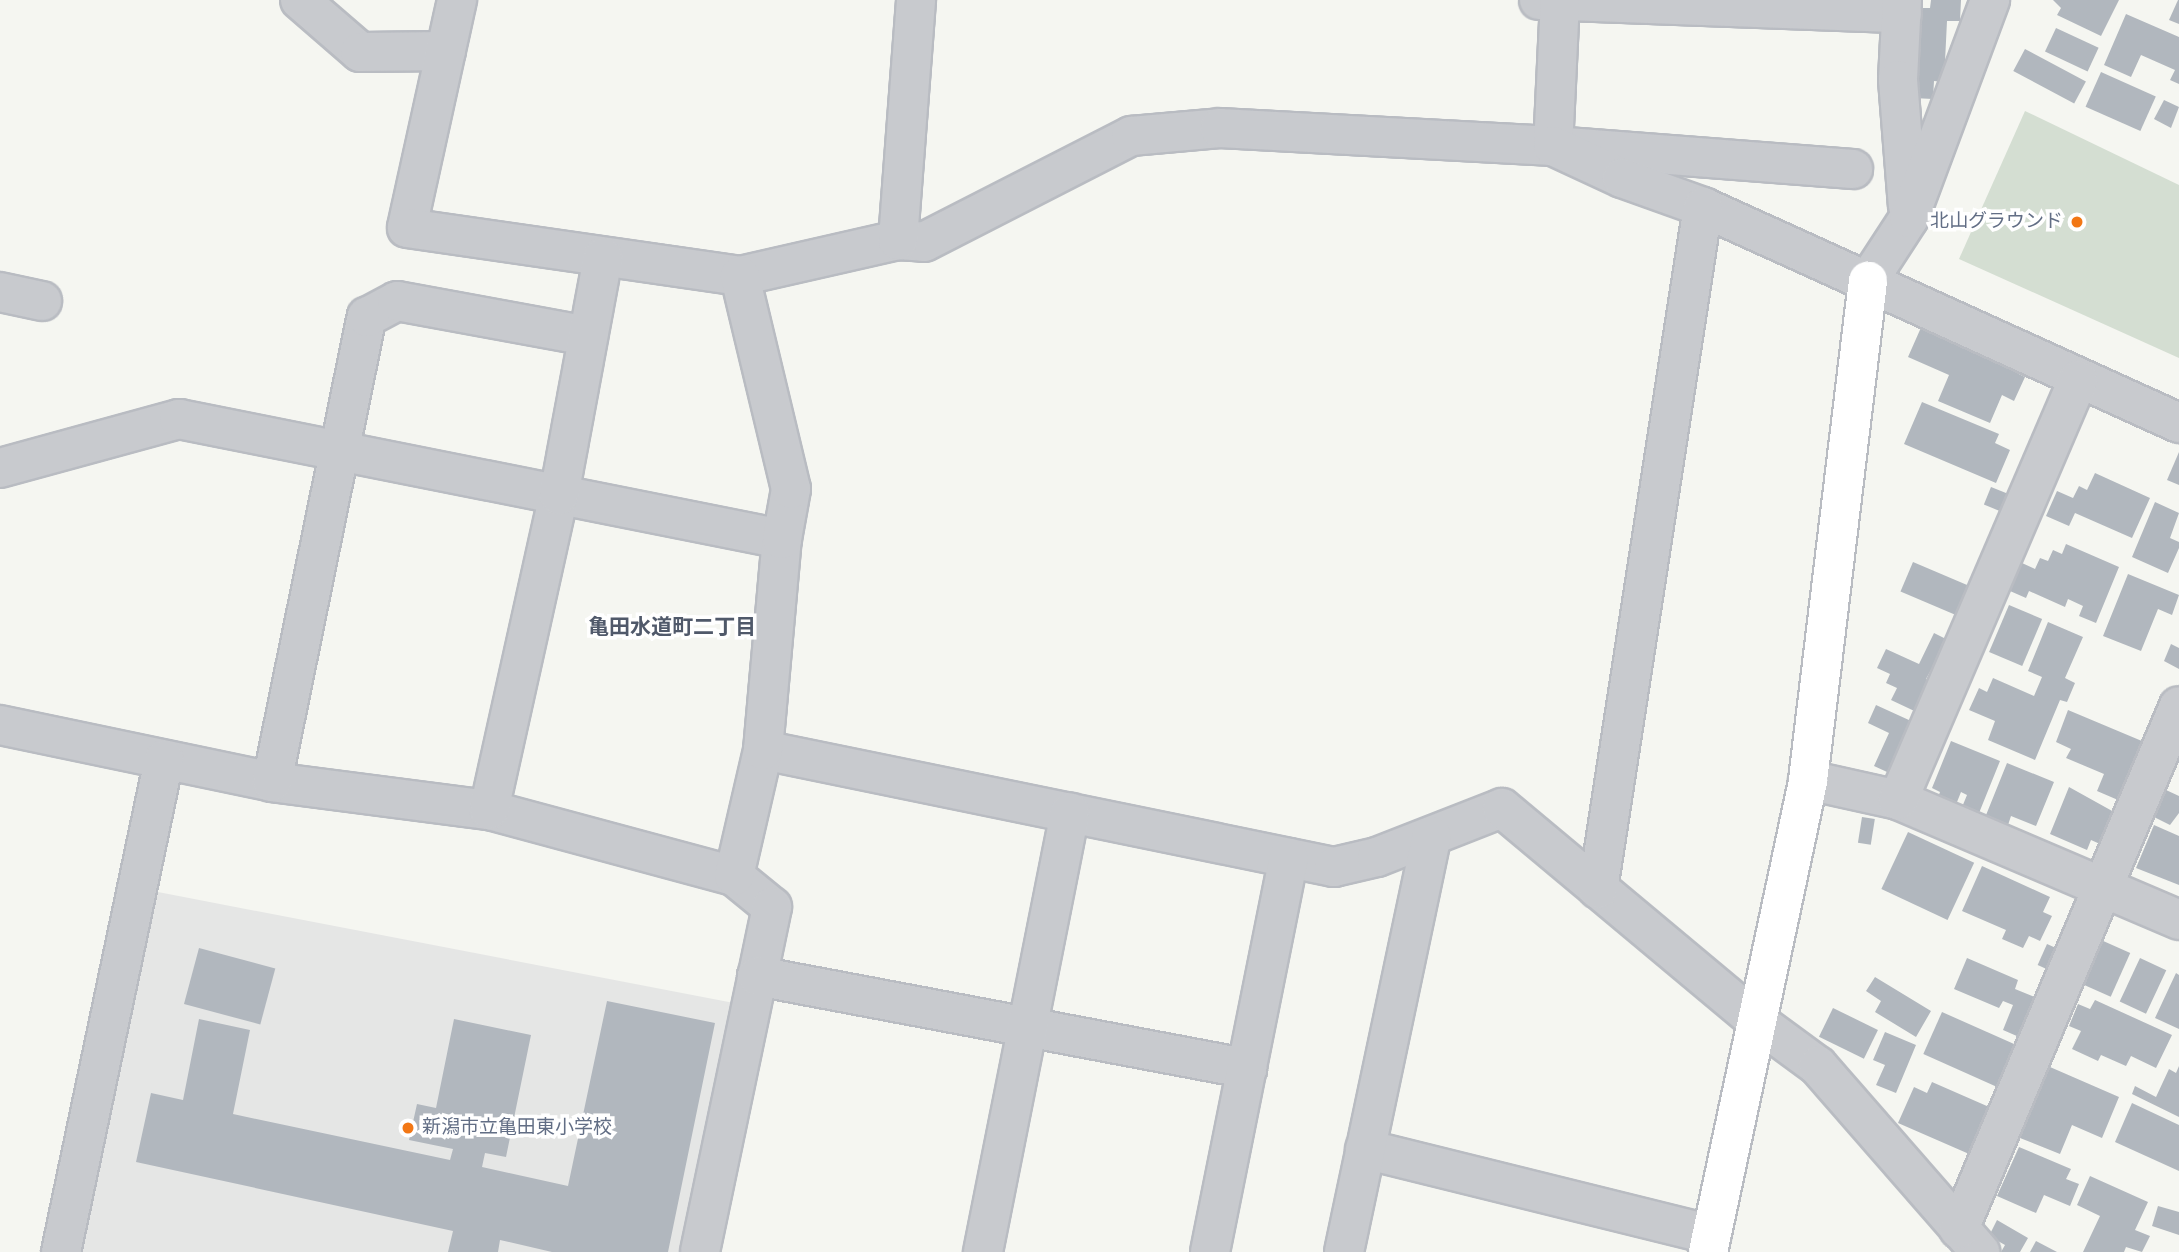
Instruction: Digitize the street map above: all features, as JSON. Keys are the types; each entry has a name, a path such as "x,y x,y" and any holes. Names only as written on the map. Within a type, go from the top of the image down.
{"street":[{"path":"300,0 360,52 446,51"},
{"path":"457,0 407,229 740,276 898,240 924,242 1131,136 1220,128 1553,146 1853,169"},
{"path":"898,240 916,0"},
{"path":"1553,146 1553,0 1902,6 1898,80 1909,218"},
{"path":"1366,1149 1710,1244 1808,780 1868,281 1909,218 1990,0"},
{"path":"1553,146 1622,178 1703,207 2078,380 2179,423"},
{"path":"1598,889 1703,207"},
{"path":"489,810 559,495 603,257"},
{"path":"734,876 763,750 782,539 791,489 740,276"},
{"path":"0,292 42,301"},
{"path":"272,782 342,452 367,317 397,301 588,336"},
{"path":"1898,800 2078,380"},
{"path":"0,468 179,419 782,539"},
{"path":"763,750 1334,867 1377,857 1502,808 1758,1022 1818,1066 1970,1241 2105,888 2179,706"},
{"path":"0,725 272,782 489,810 734,876 772,907 700,1252"},
{"path":"61,1252 164,760"},
{"path":"1808,780 1898,800 2179,920"},
{"path":"983,1252 1070,813"},
{"path":"1344,1252 1432,836"},
{"path":"1210,1252 1289,858"},
{"path":"757,975 1247,1069"}],"shaded area":[{"name":"北山グラウンド","path":"2025,111 2179,185 2179,358 1959,259"},
{"name":"新潟市立亀田東小学校","path":"158,892 734,1003 687,1252 78,1252"}],"building":[{"path":"1931,0 1961,0 1960,21 1947,21 1944,82 1934,81 1933,99 1913,98 1917,8 1930,8"},
{"path":"2053,0 2119,0 2101,36 2057,15 2061,8"},
{"path":"2179,0 2179,24 2169,20"},
{"path":"2126,14 2179,37 2179,84 2170,80 2175,70 2141,55 2131,77 2104,65"},
{"path":"2056,28 2099,48 2088,71 2045,52"},
{"path":"2025,49 2086,81 2074,103 2013,71"},
{"path":"2101,72 2156,96 2140,131 2086,107"},
{"path":"2164,100 2179,107 2171,128 2154,119"},
{"path":"1923,323 1953,335 1951,341 2009,362 2007,368 2025,377 2014,401 2002,395 1990,423 1938,401 1949,375 1908,357"},
{"path":"1922,402 1999,434 1995,443 2010,450 1996,483 1904,444"},
{"path":"2179,452 2179,485 2167,480"},
{"path":"2095,473 2150,498 2132,538 2075,513 2069,526 2046,516 2057,491 2073,498 2079,486 2087,490"},
{"path":"1991,487 2018,498 2011,515 1984,505"},
{"path":"2155,502 2179,513 2170,538 2179,542 2179,548 2168,573 2132,557"},
{"path":"2066,544 2119,567 2096,623 2079,616 2083,606 2068,599 2065,607 2029,591 2026,598 2010,591 2022,563 2035,569 2040,558 2048,561 2053,550 2062,554"},
{"path":"1913,562 1977,589 1964,618 1900,591"},
{"path":"2128,574 2179,595 2172,615 2158,609 2141,651 2103,636"},
{"path":"2009,605 2042,619 2022,666 1989,652"},
{"path":"2048,622 2083,637 2065,678 2075,683 2067,702 2060,700 2035,760 1988,740 1995,721 1969,710 1979,688 1987,692 1993,678 2034,696 2042,677 2028,671"},
{"path":"1934,633 1958,645 1944,674 1932,668 1926,679 1939,685 1925,716 1891,700 1897,688 1886,683 1890,674 1877,668 1886,649 1919,664"},
{"path":"2171,644 2179,648 2179,669 2164,661"},
{"path":"1876,705 1922,726 1898,777 1874,766 1889,733 1868,723"},
{"path":"2068,710 2149,744 2125,803 2097,791 2104,774 2066,758 2071,749 2056,742"},
{"path":"1951,741 2000,761 1977,818 1960,812 1967,795 1961,792 1955,807 1937,800 1940,792 1932,788"},
{"path":"2007,763 2054,782 2036,826 2011,816 2005,834 1982,825"},
{"path":"2069,787 2114,812 2100,844 2091,840 2087,850 2050,834"},
{"path":"2166,790 2179,796 2179,813 2170,825 2154,817"},
{"path":"1862,817 1875,819 1871,845 1858,843"},
{"path":"2154,825 2179,836 2179,885 2136,868"},
{"path":"1908,832 1974,863 1948,920 1881,889"},
{"path":"1982,866 2050,897 2043,912 2052,916 2040,941 2029,936 2023,948 2002,939 2006,930 1962,911"},
{"path":"2101,940 2130,953 2111,997 2081,984"},
{"path":"2047,944 2067,953 2058,974 2038,965"},
{"path":"199,948 275,968 260,1024 184,1004"},
{"path":"1967,958 2018,980 2015,989 2042,1000 2026,1040 2003,1030 2013,1005 2003,1001 1999,1008 1954,989"},
{"path":"2140,958 2166,970 2146,1014 2120,1002"},
{"path":"2176,973 2179,975 2179,1029 2155,1018"},
{"path":"1875,977 1931,1011 1916,1037 1875,1012 1881,1001 1866,991"},
{"path":"2095,1000 2172,1035 2156,1068 2131,1056 2126,1066 2101,1055 2098,1061 2072,1049 2081,1031 2069,1026 2078,1004 2090,1009"},
{"path":"607,1001 715,1023 668,1252 552,1252 500,1240 498,1252 448,1252 453,1231 136,1162 151,1093 183,1100 199,1019 250,1030 233,1114 450,1160 453,1149 409,1140 417,1104 436,1108 454,1019 531,1035 506,1157 485,1153 482,1167 568,1186"},
{"path":"1833,1008 1878,1030 1864,1059 1819,1037"},
{"path":"1942,1012 2024,1049 2006,1091 1923,1054"},
{"path":"1885,1032 1916,1045 1896,1093 1876,1085 1885,1065 1873,1060"},
{"path":"2179,1066 2179,1117 2132,1094 2135,1086 2156,1097 2169,1069 2176,1073"},
{"path":"2050,1067 2119,1097 2102,1138 2072,1125 2060,1154 2020,1138"},
{"path":"1932,1082 1996,1110 1976,1157 1898,1123 1914,1087 1927,1093"},
{"path":"2132,1103 2179,1125 2179,1171 2115,1142"},
{"path":"2019,1147 2071,1169 2066,1179 2079,1184 2070,1206 2044,1195 2036,1213 1997,1196"},
{"path":"2090,1176 2148,1202 2135,1230 2150,1236 2142,1252 2126,1247 2124,1252 2083,1252 2100,1216 2077,1205"},
{"path":"2158,1206 2179,1212 2179,1235 2152,1226"},
{"path":"1997,1220 2028,1238 2020,1252 2001,1252 2005,1245 1989,1236"},
{"path":"2036,1241 2057,1252 2030,1252"}],"place":[{"name":"北山グラウンド","path":"2077,222"},
{"name":"新潟市立亀田東小学校","path":"408,1128"}],"district":[{"name":"亀田水道町二丁目","path":"672,628"}]}
